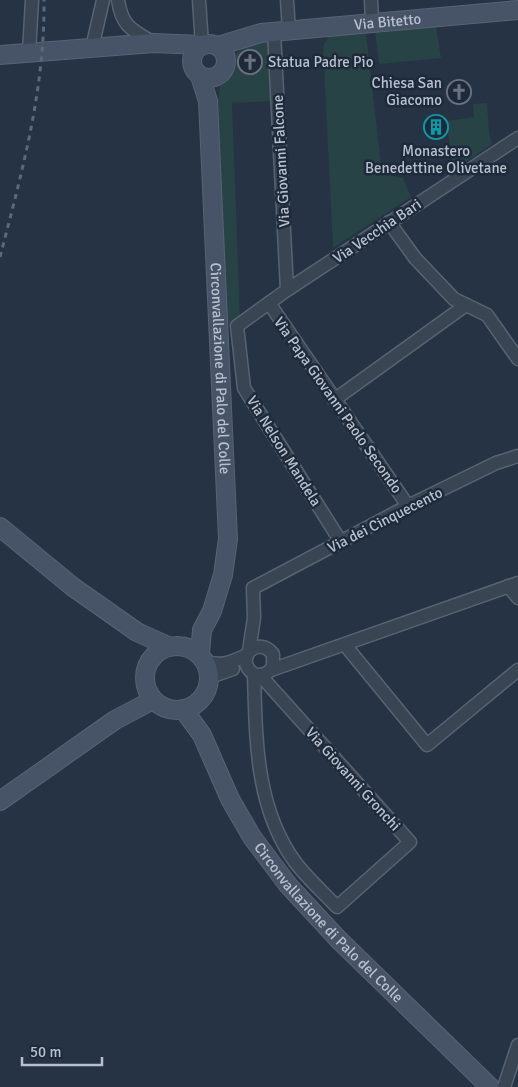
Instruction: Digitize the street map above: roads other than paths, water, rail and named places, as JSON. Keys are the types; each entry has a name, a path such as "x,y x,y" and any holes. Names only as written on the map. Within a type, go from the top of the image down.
{"street":[{"path":"29,52 32,0"},
{"path":"92,48 103,0"},
{"path":"118,0 120,13 130,29 203,72 223,72 226,66 215,50 199,0"},
{"name":"Via Giovanni Falcone","path":"287,0 275,32 287,290"},
{"path":"371,0 372,22"},
{"name":"Via Bitetto","path":"275,32 515,7"},
{"path":"203,72 194,53 215,50 275,32"},
{"path":"0,55 154,43 215,50"},
{"name":"Circonvallazione di Palo del Colle","path":"202,630 212,610 222,575 228,539 208,101 203,72"},
{"name":"Via Vecchia Bari","path":"237,326 287,290 518,138"},
{"path":"389,222 415,258 454,299 487,315 518,359"},
{"name":"Via Papa Giovanni Paolo Secondo","path":"268,304 408,506"},
{"path":"334,400 466,305"},
{"name":"Via Nelson Mandela","path":"237,326 244,388 341,542"},
{"name":"Via dei Cinquecento","path":"254,618 253,588 408,506 496,463 518,456"},
{"path":"0,528 73,587 137,632 174,646 187,647 212,664 224,664 248,653 257,646 286,660 296,660"},
{"path":"210,676 230,669 258,672 345,645 513,585 518,598"},
{"path":"254,618 260,636 270,651"},
{"name":"Via Giovanni Gronchi","path":"254,618 246,665 258,672 410,842 337,907 295,861 270,813 260,777 257,755 258,672"},
{"path":"202,630 202,657 210,676 206,693 193,706 183,709 167,708 149,692 146,667 150,659 158,651 174,646 202,630"},
{"path":"137,632 150,659"},
{"path":"345,645 427,745 518,670"},
{"name":"Via Giovanni Gronchi","path":"258,672 274,662 270,651"},
{"path":"0,800 115,720 149,692"},
{"path":"201,700 202,735"},
{"path":"183,709 202,735"},
{"name":"Circonvallazione di Palo del Colle","path":"202,735 230,800 252,837 288,885 338,939 490,1087"},
{"path":"504,1087 518,1045"}],"railway":[{"path":"0,257 31,130 41,66 44,0"}],"place":[{"name":"Statua Padre Pio","path":"250,62"},
{"name":"Chiesa San Giacomo","path":"459,92"},
{"name":"Monastero Benedettine Olivetane","path":"436,127"}]}
